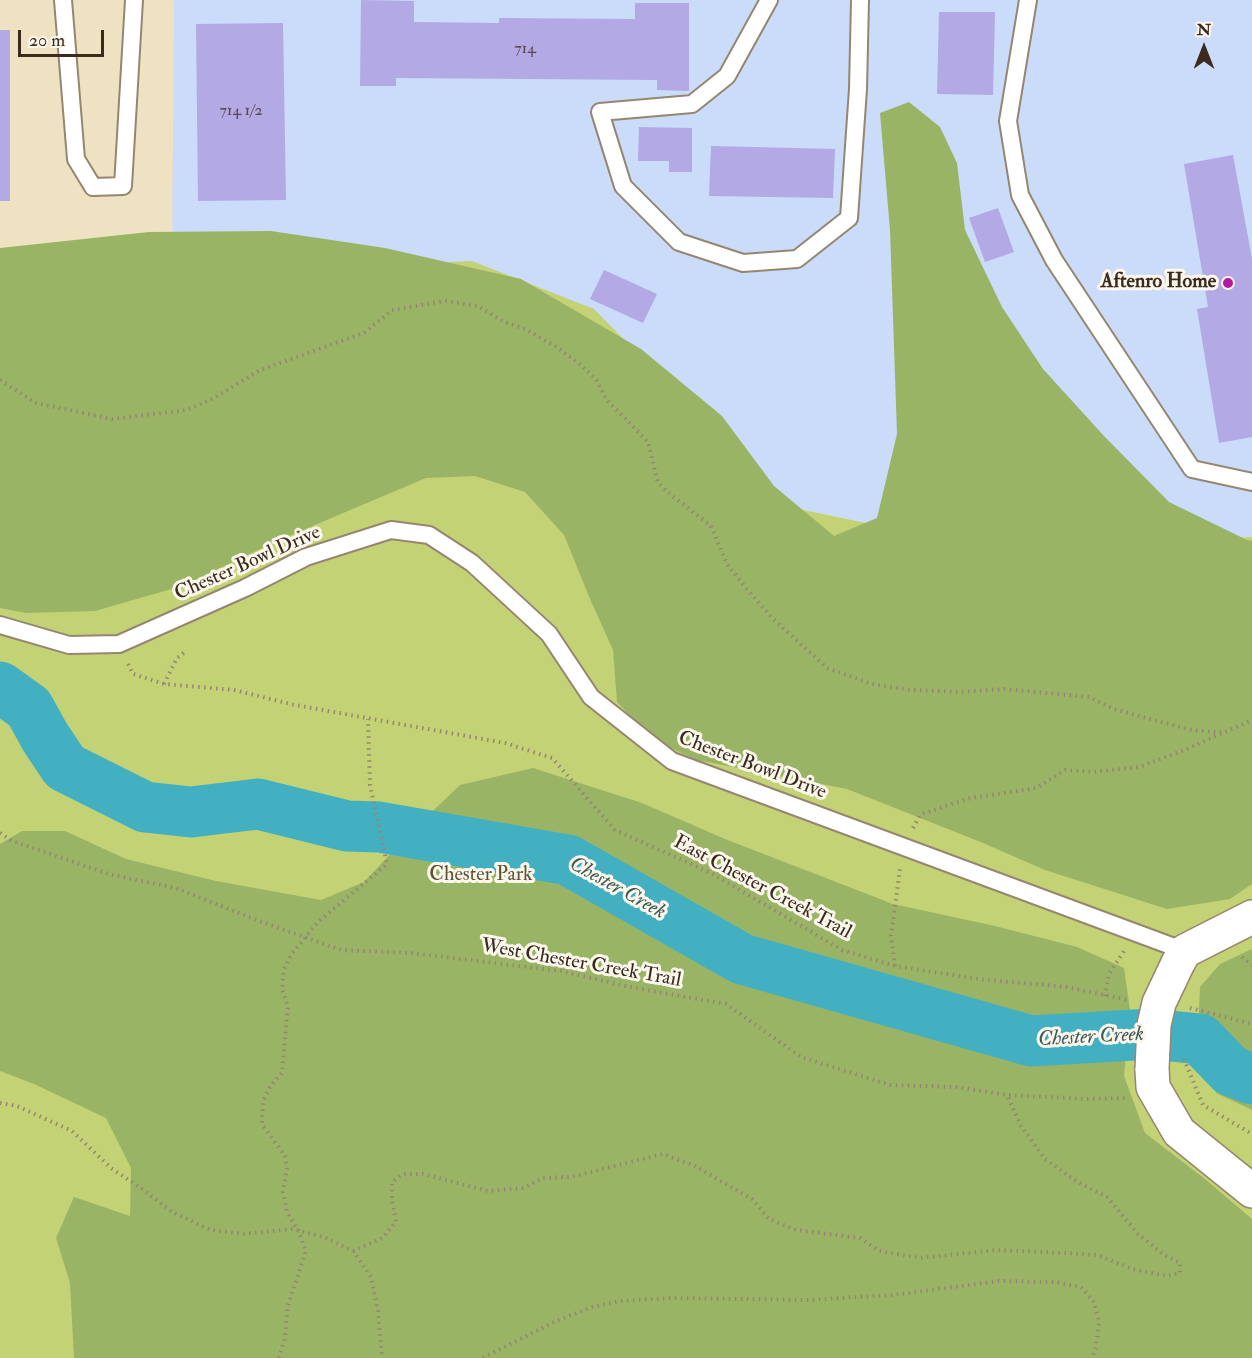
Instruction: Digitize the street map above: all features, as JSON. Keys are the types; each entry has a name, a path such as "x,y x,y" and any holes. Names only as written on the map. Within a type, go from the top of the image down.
{"street":[{"path":"1252,917 1181,957 1159,1003 1154,1025 1153,1078 1179,1132 1252,1191"}],"lane":[{"path":"63,0 76,159 93,188 123,186 134,0"},
{"path":"769,0 727,76 692,104 600,112 623,186 679,242 742,263 797,259 849,218 858,89 861,0"},
{"path":"1028,0 1008,121 1020,195 1054,260 1192,469 1252,482"},
{"name":"Chester Bowl Drive","path":"0,626 69,645 118,644 245,588 306,557 391,530 429,535 472,563 549,634 591,697 672,761 903,845 1181,957"}],"path":[{"path":"0,380 36,403 112,419 187,410 214,398 260,370 364,333 392,310 445,301 478,306 504,322 525,329 555,346 596,379 606,399 648,442 658,483 711,526 727,564 746,588 772,618 827,668 872,684 911,690 960,692 1004,689 1089,697 1114,709 1157,721 1192,730 1224,733"},
{"name":"East Chester Creek Trail","path":"118,644 133,674 164,684 234,690 296,705 505,743 552,758 615,830 711,873 842,950 895,966 978,979 1066,987 1138,1001"},
{"path":"164,684 177,658 185,652"},
{"path":"279,1358 285,1338 288,1305 306,1251 298,1230 287,1212 283,1192 287,1168 285,1156 262,1124 263,1101 271,1085 282,1073 288,1006 282,990 284,969 291,955 318,922 387,864 370,785 368,719"},
{"path":"903,845 920,815 945,806 971,798 1035,788 1065,770 1094,772 1139,766 1252,720"},
{"name":"West Chester Creek Trail","path":"0,833 12,841 112,875 176,888 341,950 411,953 561,971 630,987 726,1004 801,1057 890,1085 956,1087 1006,1095 1087,1099 1133,1098 1153,1078"},
{"path":"895,966 891,936 898,890"},
{"path":"1105,996 1110,974"},
{"path":"1182,1007 1252,1024"},
{"path":"353,1251 382,1238 396,1222 392,1182 403,1174 423,1174 488,1191 523,1188 543,1178 571,1177 662,1154 693,1165 752,1199 769,1219 796,1230 860,1238 879,1251 920,1258 997,1250 1097,1255 1133,1269 1166,1276 1180,1273 1180,1263 1163,1254 1138,1234 1107,1197 1076,1181 1045,1159 1022,1126 1006,1095"},
{"path":"0,1103 18,1106 72,1131 111,1168 172,1212 211,1230 243,1234 292,1229 324,1237 353,1251 371,1277 378,1311 382,1358"},
{"path":"483,1358 554,1322 592,1307 620,1301 672,1298 808,1300 893,1295 999,1281 1055,1282 1082,1287 1094,1302 1099,1322 1096,1347 1092,1358"}],"shaded area":[{"path":"174,0 1252,0 1252,537 1080,545 895,529 789,507 215,273 172,273"}],"green space":[{"path":"909,102 940,127 957,163 965,230 1002,307 1043,369 1169,502 1252,541 1252,884 1230,899 1167,909 1045,870 847,789 697,760 653,740 617,702 613,650 564,535 525,492 475,476 426,478 277,541 182,586 95,611 26,613 0,608 0,248 149,232 271,231 385,248 521,279 641,349 722,416 774,486 834,536 877,518 897,434 890,230 880,113"},
{"name":"Chester Park","path":"0,252 215,273 472,261 594,309 789,507 895,529 1080,545 1252,537 1252,1358 0,1358"},
{"path":"533,768 642,803 725,839 893,904 1077,947 1124,968 1130,1010 1124,1076 1145,1133 1252,1219 1252,1358 74,1358 70,1283 56,1238 74,1197 130,1216 131,1168 106,1118 34,1084 0,1071 0,844 22,831 65,831 126,859 216,881 321,900 364,882 460,785"},
{"path":"1252,949 1252,1058 1218,1042 1198,1028 1200,987 1220,964"},
{"path":"1206,1060 1233,1080 1252,1085 1252,1110 1216,1093"}],"building":[{"path":"361,0 414,1 414,22 499,23 499,18 635,19 635,3 689,3 689,91 657,90 657,80 396,78 396,86 360,86"},
{"path":"939,12 995,12 993,95 937,94"},
{"path":"283,23 286,200 198,201 196,24"},
{"path":"0,30 10,30 10,201 0,201"},
{"path":"639,127 692,128 692,172 669,172 669,161 638,161"},
{"path":"711,146 835,149 833,198 709,196"},
{"name":"Aftenro Home","path":"1233,155 1252,259 1252,437 1219,443 1197,309 1208,307 1184,164"},
{"path":"998,208 1014,252 985,262 969,218"},
{"path":"604,270 657,294 643,323 590,299"}],"waterway":[{"name":"Chester Creek","path":"0,687 29,708 65,767 145,807 191,812 258,804 347,826 379,827 568,860 742,959 1031,1041 1151,1034 1200,1039 1231,1071 1252,1079"}],"place":[{"name":"Aftenro Home","path":"1228,283"}]}
